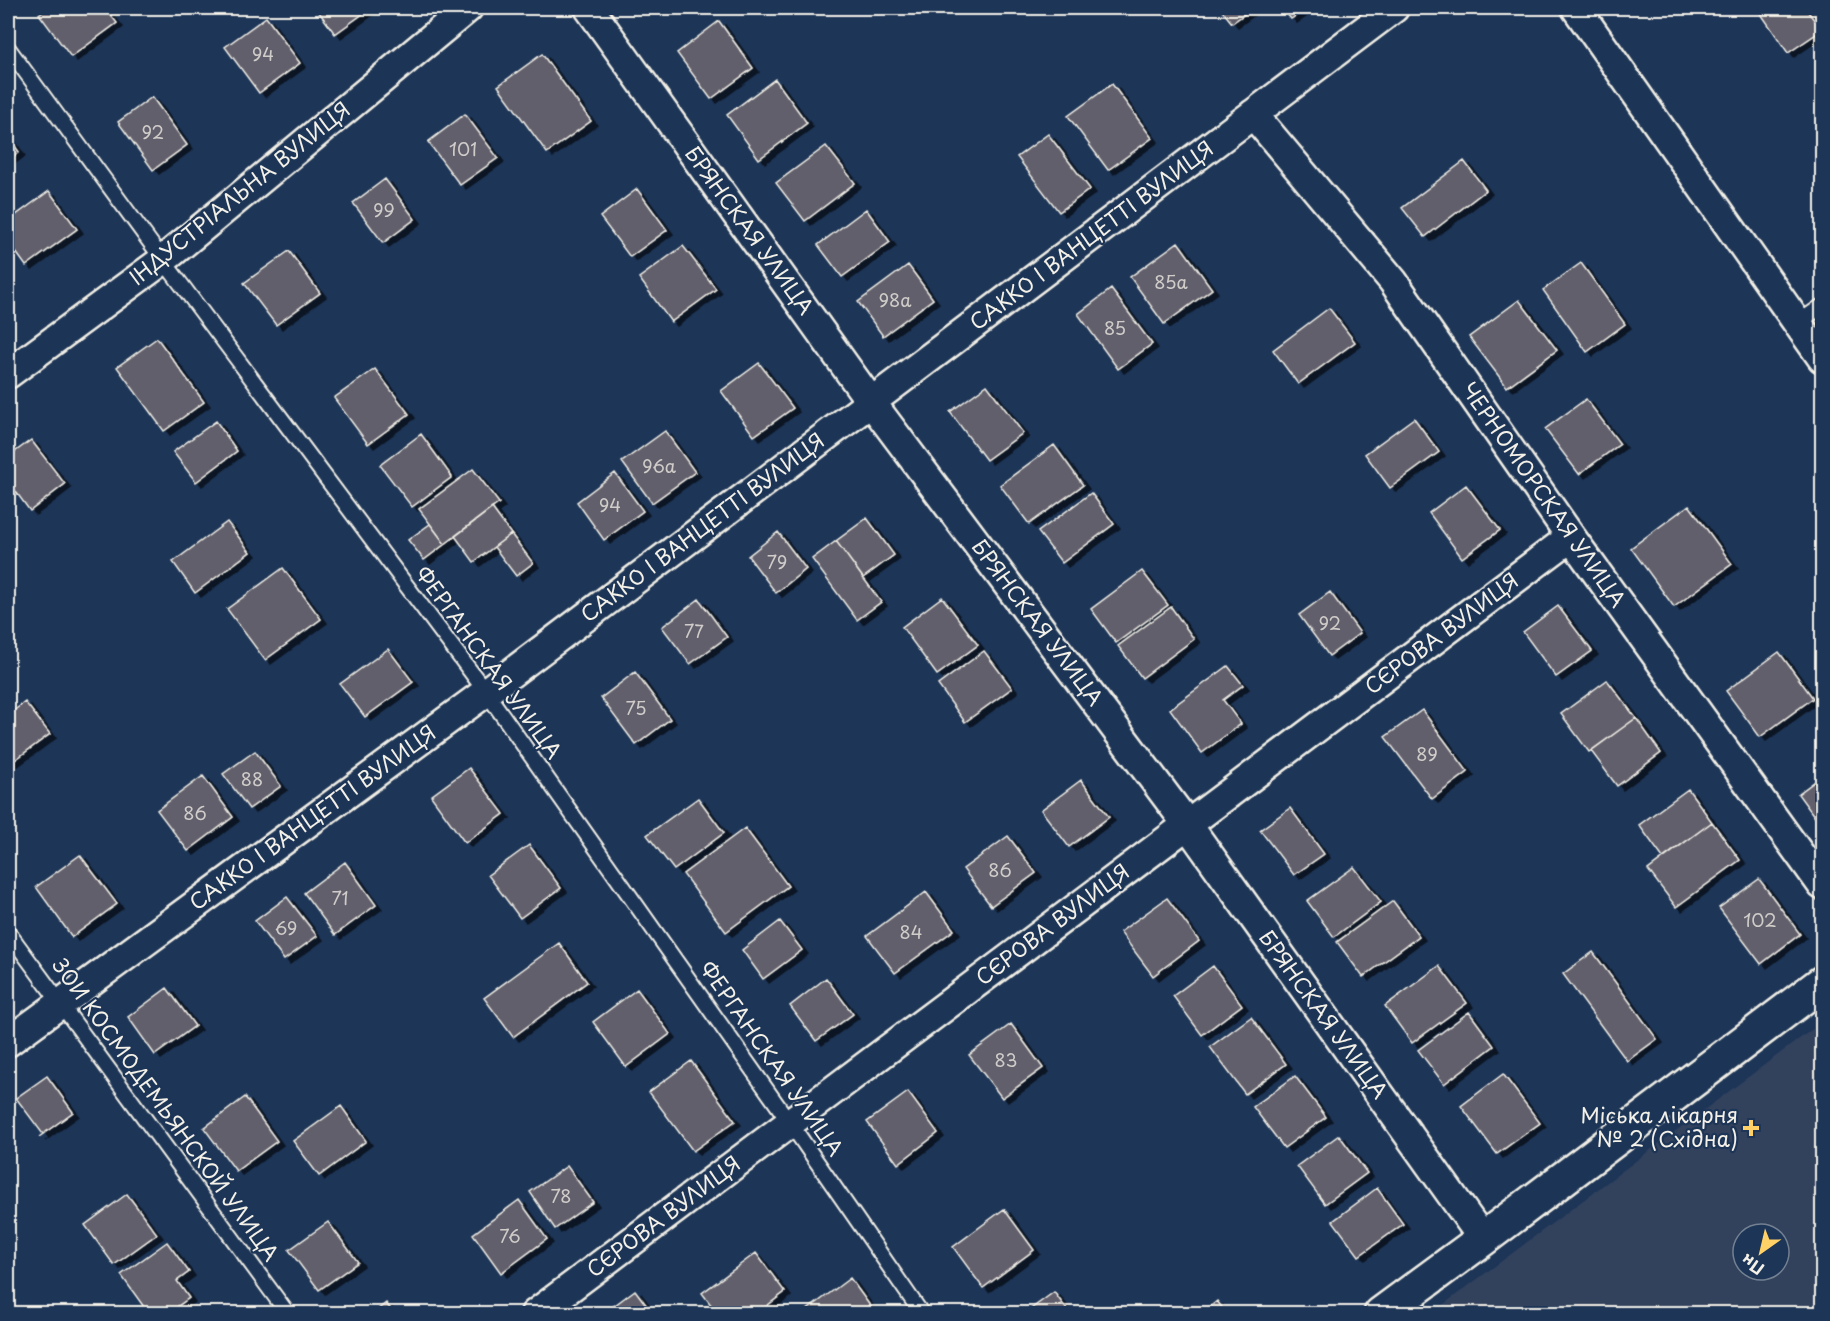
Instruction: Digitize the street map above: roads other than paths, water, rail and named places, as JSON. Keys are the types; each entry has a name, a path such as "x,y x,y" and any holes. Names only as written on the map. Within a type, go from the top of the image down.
{"street":[{"name":"ІНДУСТРІАЛЬНА ВУЛИЦЯ","path":"8,374 163,260 468,8"},
{"name":"БРЯНСКАЯ УЛИЦА","path":"589,8 871,402 1187,825 1483,1239"},
{"name":"САККО І ВАНЦЕТТІ ВУЛИЦЯ","path":"8,1042 486,692 1394,8"},
{"path":"1576,8 1822,358"},
{"name":"ЧЕРНОМОРСКАЯ УЛИЦА","path":"1253,114 1393,281 1571,537 1822,885"},
{"name":"СЄРОВА ВУЛИЦЯ","path":"535,1314 1571,537"},
{"path":"1381,1314 1822,983"}],"lane":[{"name":"ФЕРГАНСКАЯ УЛИЦА","path":"8,48 163,260 486,692 922,1314"},
{"path":"1798,323 1822,306"},
{"name":"ЗОИ КОСМОДЕМЬЯНСКОЙ УЛИЦА","path":"8,932 288,1314"}],"place":[{"name":"Міська лікарня № 2 (Східна)","path":"1751,1128"}]}
